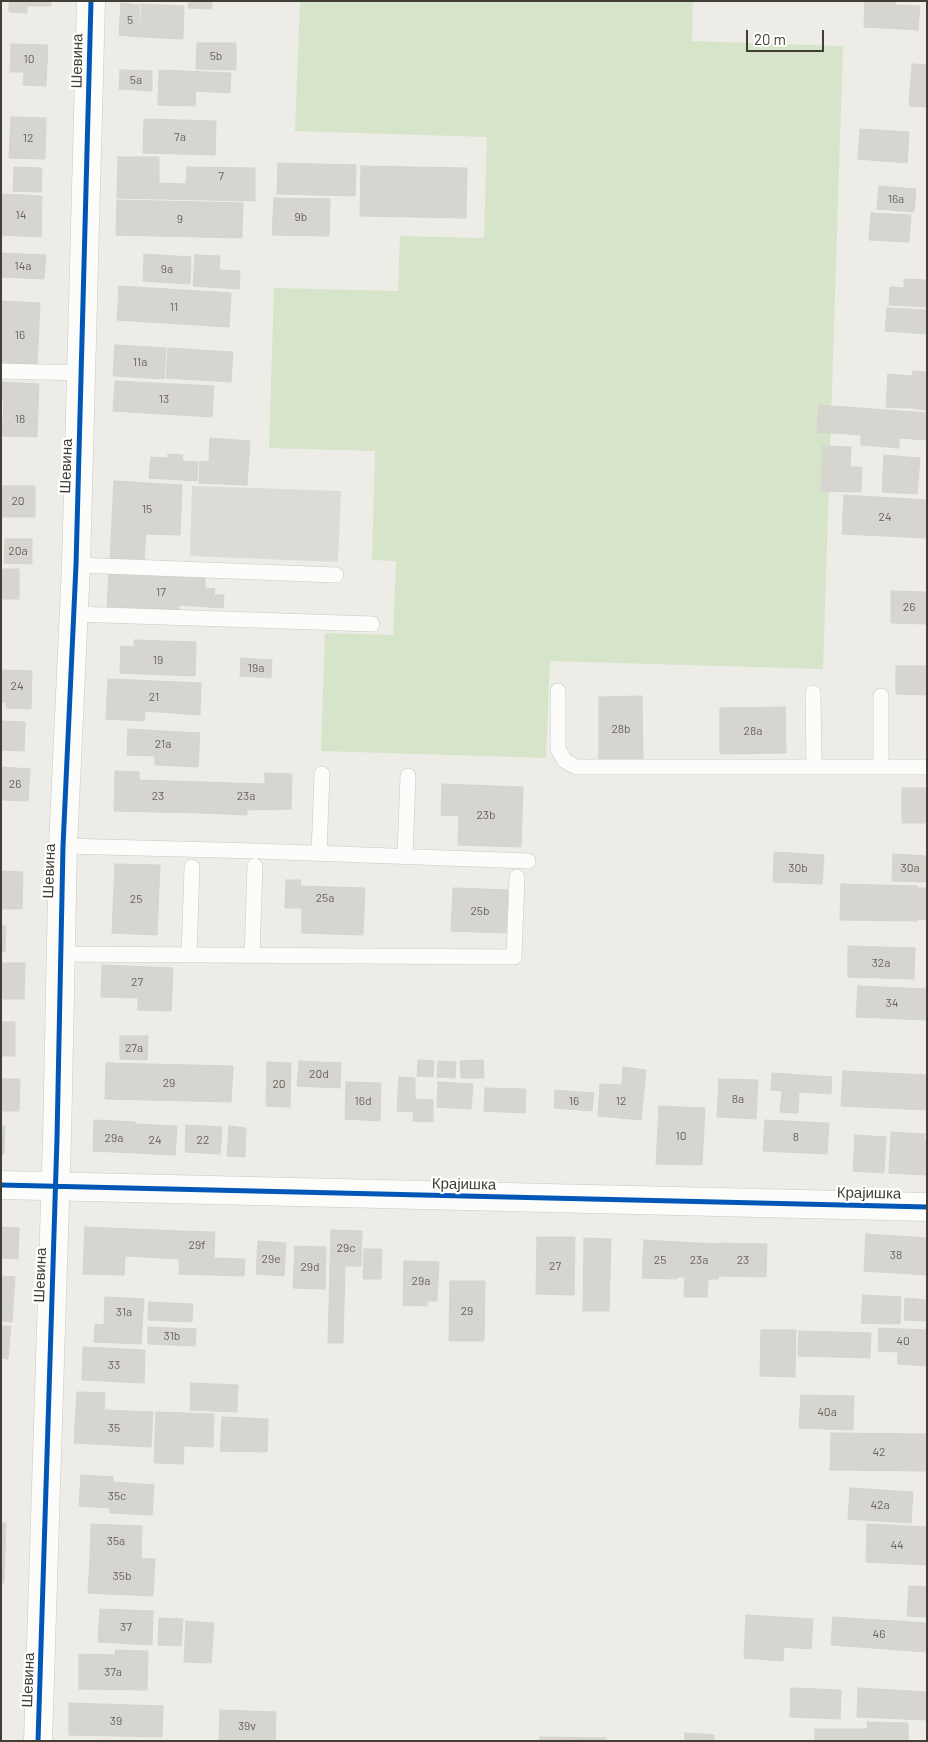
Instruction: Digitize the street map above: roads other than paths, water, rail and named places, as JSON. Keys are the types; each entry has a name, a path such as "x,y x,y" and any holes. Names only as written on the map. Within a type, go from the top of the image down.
{"street":[{"name":"Шевина","path":"38,1741 55,1186 62,846 76,565 90,1"},
{"name":"Крајишка","path":"1,1185 927,1207"}],"lane":[{"path":"1,370 81,373"},
{"path":"76,565 336,575"},
{"path":"74,614 372,624"},
{"path":"558,691 558,749 565,761 576,767 927,766"},
{"path":"813,693 814,766"},
{"path":"881,696 881,766"},
{"path":"319,853 322,774"},
{"path":"405,856 408,776"},
{"path":"62,846 528,861"},
{"path":"252,956 255,866"},
{"path":"189,955 192,867"},
{"path":"60,954 514,957 517,877"}]}
